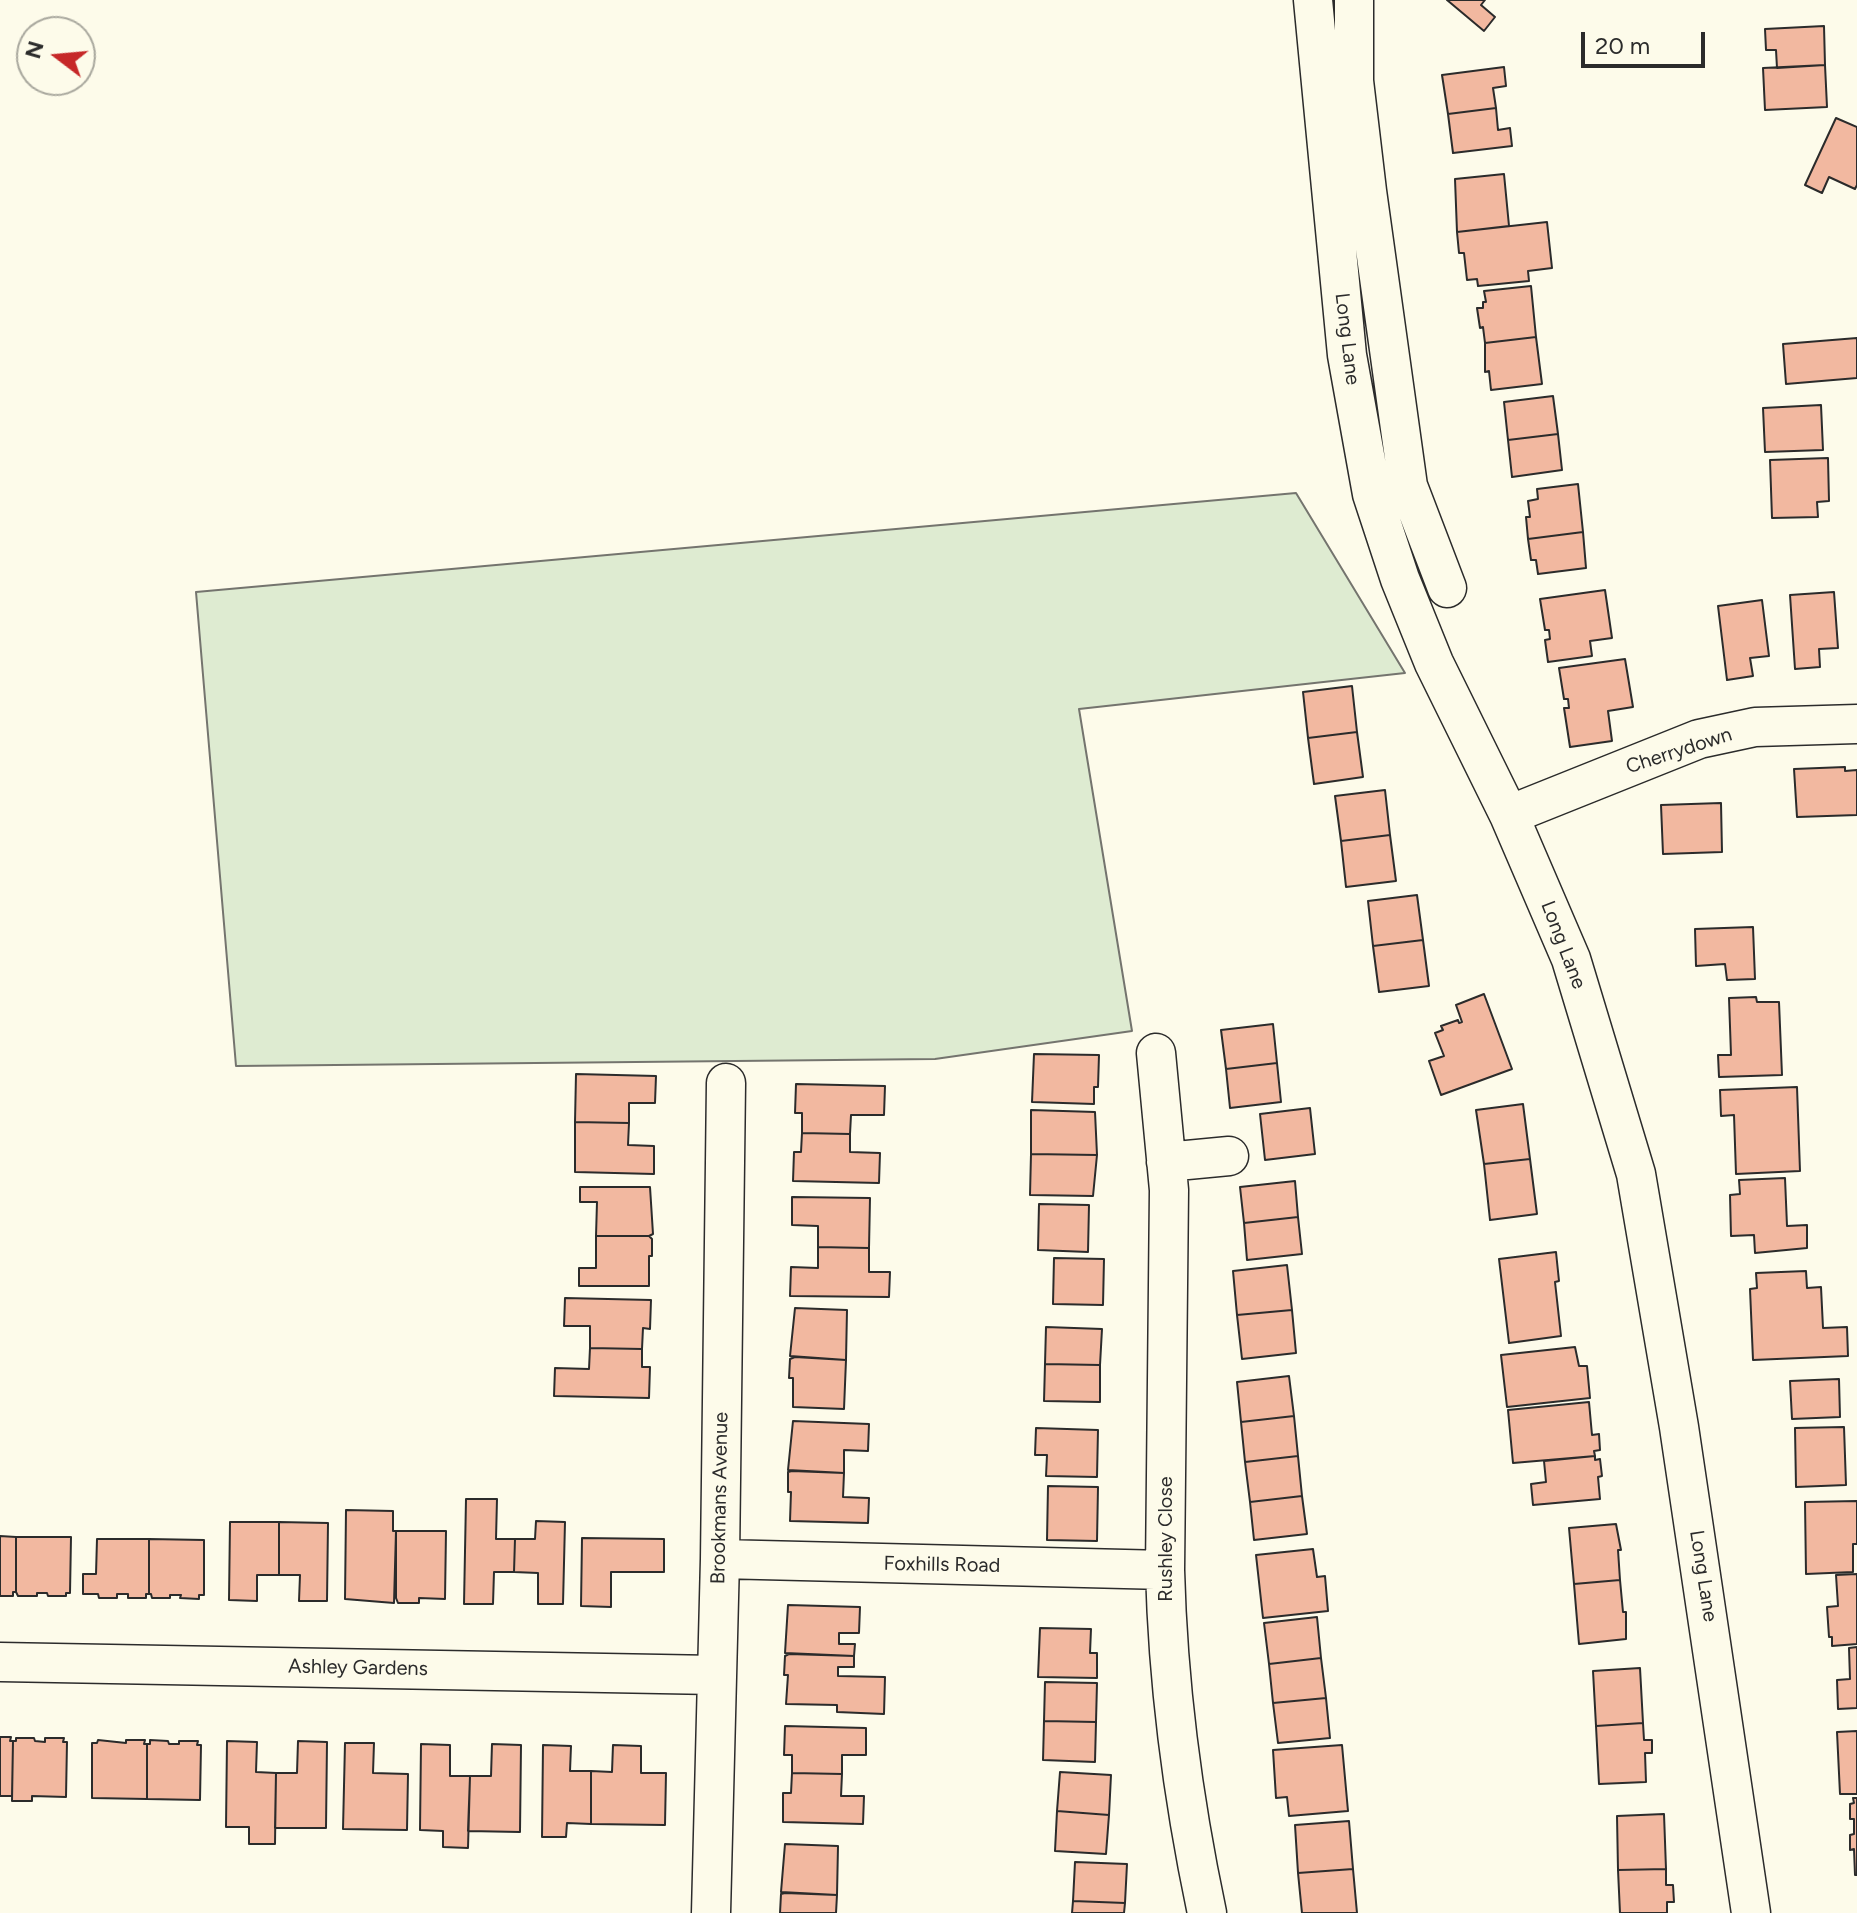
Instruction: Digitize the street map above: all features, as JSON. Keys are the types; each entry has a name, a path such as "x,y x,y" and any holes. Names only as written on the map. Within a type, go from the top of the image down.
{"street":[{"name":"Long Lane","path":"1313,0 1337,82 1349,194 1347,355 1390,490 1400,579 1434,663 1509,815 1571,959 1636,1174 1682,1443 1751,1913"},
{"path":"1337,82 1354,0"},
{"path":"1390,490 1447,588"},
{"name":"Cherrydown","path":"1509,815 1699,739 1755,727 1857,724"},
{"name":"Rushley Close","path":"1156,1053 1169,1220 1165,1570 1168,1642 1188,1823 1207,1913"},
{"name":"Brookmans Avenue","path":"711,1913 720,1559 726,1083"},
{"path":"1166,1162 1229,1156"},
{"name":"Foxhills Road","path":"720,1559 1165,1570"},
{"name":"Ashley Gardens","path":"0,1662 715,1675"}],"green space":[{"path":"1296,493 1405,673 1079,709 1132,1031 935,1059 236,1066 196,592"}],"building":[{"path":"1447,0 1485,0 1481,5 1495,17 1484,31"},
{"path":"1824,26 1825,65 1777,68 1776,50 1766,50 1765,29"},
{"path":"1825,65 1827,107 1765,110 1763,68"},
{"path":"1504,67 1506,86 1493,88 1496,108 1448,114 1442,75"},
{"path":"1496,108 1498,130 1510,128 1512,146 1453,153 1448,114"},
{"path":"1836,118 1857,127 1857,185 1855,189 1829,177 1822,193 1805,185"},
{"path":"1504,174 1509,226 1457,232 1455,179"},
{"path":"1547,222 1552,268 1528,271 1529,281 1478,286 1477,279 1467,280 1464,253 1459,253 1457,232"},
{"path":"1531,286 1536,337 1485,343 1477,308 1483,308 1483,302 1486,302 1484,291"},
{"path":"1536,337 1542,384 1491,390 1489,371 1485,372 1485,343"},
{"path":"1857,338 1857,378 1786,384 1783,344"},
{"path":"1553,396 1558,434 1508,440 1504,402"},
{"path":"1821,405 1823,450 1765,452 1763,408"},
{"path":"1558,434 1562,470 1512,477 1508,440"},
{"path":"1828,458 1829,501 1817,502 1818,517 1772,518 1770,460"},
{"path":"1578,484 1583,532 1528,539 1528,501 1538,499 1537,489"},
{"path":"1583,532 1586,568 1538,574 1536,560 1531,560 1528,539"},
{"path":"1605,590 1612,638 1590,641 1592,656 1548,662 1545,640 1550,639 1549,630 1545,630 1540,599"},
{"path":"1834,592 1838,648 1819,649 1820,667 1795,669 1790,595"},
{"path":"1762,600 1769,656 1750,658 1753,676 1727,680 1718,606"},
{"path":"1625,659 1633,707 1608,711 1612,741 1570,747 1564,708 1569,708 1568,699 1564,699 1559,668"},
{"path":"1352,686 1357,732 1308,738 1303,692"},
{"path":"1357,732 1363,777 1314,784 1308,738"},
{"path":"1845,767 1845,771 1857,770 1857,815 1797,817 1794,769"},
{"path":"1385,790 1390,835 1341,841 1335,796"},
{"path":"1721,803 1722,852 1663,854 1661,805"},
{"path":"1390,835 1396,881 1346,887 1341,841"},
{"path":"1417,895 1423,940 1373,946 1368,901"},
{"path":"1753,927 1755,979 1727,980 1725,964 1696,966 1695,929"},
{"path":"1423,940 1429,986 1379,992 1373,946"},
{"path":"1484,994 1512,1069 1441,1095 1429,1061 1444,1056 1435,1033 1443,1030 1441,1026 1458,1020 1462,1022 1456,1005"},
{"path":"1756,997 1757,1002 1779,1002 1782,1075 1719,1077 1718,1055 1731,1055 1729,998"},
{"path":"1273,1024 1277,1063 1226,1069 1221,1030"},
{"path":"1034,1054 1099,1055 1094,1104 1032,1102"},
{"path":"1277,1063 1281,1102 1230,1108 1226,1069"},
{"path":"576,1074 656,1076 655,1103 629,1103 629,1123 575,1122"},
{"path":"796,1084 885,1086 884,1115 851,1115 850,1134 802,1133 802,1113 795,1113"},
{"path":"1797,1087 1800,1171 1736,1174 1734,1115 1721,1116 1720,1090"},
{"path":"1523,1104 1530,1159 1484,1164 1476,1110"},
{"path":"1310,1108 1315,1154 1265,1160 1260,1114"},
{"path":"1031,1110 1095,1112 1097,1155 1031,1154"},
{"path":"575,1122 629,1123 628,1145 654,1146 654,1174 575,1172"},
{"path":"802,1133 850,1134 850,1152 880,1153 879,1183 793,1181 794,1152 801,1152"},
{"path":"1031,1154 1097,1155 1093,1196 1030,1195"},
{"path":"1530,1159 1537,1214 1490,1220 1484,1164"},
{"path":"1785,1178 1787,1226 1807,1225 1807,1248 1755,1253 1754,1235 1731,1236 1730,1195 1740,1194 1739,1180"},
{"path":"1295,1181 1298,1217 1244,1223 1240,1187"},
{"path":"580,1187 650,1187 653,1234 596,1236 597,1202 580,1202"},
{"path":"792,1197 870,1198 869,1248 818,1247 818,1226 792,1225"},
{"path":"1039,1204 1089,1205 1088,1252 1038,1250"},
{"path":"1298,1217 1302,1254 1247,1260 1244,1223"},
{"path":"596,1236 649,1236 652,1239 652,1256 649,1256 649,1286 579,1286 579,1268 596,1268"},
{"path":"818,1247 869,1248 869,1272 890,1272 889,1297 790,1296 791,1267 818,1268"},
{"path":"1556,1252 1559,1281 1555,1282 1561,1336 1509,1343 1499,1259"},
{"path":"1054,1258 1104,1259 1103,1305 1053,1304"},
{"path":"1287,1265 1292,1310 1237,1315 1233,1271"},
{"path":"1806,1271 1807,1288 1821,1287 1823,1328 1847,1327 1848,1356 1753,1360 1750,1289 1757,1288 1756,1273"},
{"path":"565,1298 651,1300 650,1329 643,1328 642,1349 590,1348 590,1326 564,1326"},
{"path":"795,1308 847,1310 846,1360 790,1356"},
{"path":"1292,1310 1296,1353 1242,1359 1237,1315"},
{"path":"1046,1327 1102,1329 1100,1365 1045,1364"},
{"path":"1575,1347 1579,1366 1587,1366 1590,1398 1507,1407 1501,1355"},
{"path":"590,1348 642,1349 642,1367 650,1367 649,1398 554,1396 555,1368 589,1369"},
{"path":"790,1359 846,1360 844,1409 793,1407 793,1378 789,1378"},
{"path":"1045,1364 1100,1365 1100,1402 1044,1401"},
{"path":"1289,1376 1294,1416 1241,1422 1237,1382"},
{"path":"1839,1379 1840,1417 1792,1419 1790,1381"},
{"path":"1589,1402 1592,1435 1599,1434 1600,1450 1594,1451 1595,1456 1513,1463 1508,1410"},
{"path":"1294,1416 1298,1456 1245,1462 1241,1422"},
{"path":"793,1421 869,1424 868,1451 844,1450 844,1473 788,1470"},
{"path":"1844,1427 1846,1485 1796,1487 1795,1428"},
{"path":"1036,1428 1098,1430 1097,1477 1046,1476 1047,1455 1035,1455"},
{"path":"1298,1456 1302,1496 1250,1502 1245,1462"},
{"path":"1595,1456 1595,1460 1600,1459 1602,1476 1598,1477 1600,1499 1533,1505 1531,1484 1546,1482 1544,1461"},
{"path":"788,1472 844,1473 843,1497 869,1498 868,1523 790,1521"},
{"path":"1048,1486 1098,1487 1097,1541 1047,1540"},
{"path":"1302,1496 1307,1534 1254,1540 1250,1502"},
{"path":"466,1499 497,1499 496,1539 515,1539 514,1572 494,1572 493,1604 464,1604"},
{"path":"1857,1501 1857,1544 1853,1544 1853,1572 1806,1574 1805,1502"},
{"path":"346,1510 393,1511 393,1531 396,1531 394,1603 345,1599"},
{"path":"536,1521 565,1522 563,1604 538,1604 538,1573 514,1572 515,1539 535,1539"},
{"path":"230,1522 279,1522 279,1575 257,1575 257,1601 229,1600"},
{"path":"279,1522 328,1523 327,1601 299,1601 300,1575 279,1575"},
{"path":"1616,1524 1621,1550 1618,1550 1620,1580 1574,1584 1569,1528"},
{"path":"396,1531 446,1531 445,1599 419,1598 419,1603 398,1603"},
{"path":"0,1536 16,1537 16,1592 13,1596 0,1596"},
{"path":"16,1537 71,1537 70,1593 66,1596 37,1593 37,1596 18,1596"},
{"path":"582,1538 664,1539 664,1572 611,1572 611,1607 581,1606"},
{"path":"97,1539 149,1539 149,1594 146,1598 128,1598 128,1594 117,1594 117,1598 99,1598 98,1594 83,1594 83,1574 96,1574"},
{"path":"149,1539 204,1540 204,1595 199,1595 199,1599 180,1598 181,1595 152,1598 149,1594"},
{"path":"1313,1549 1317,1577 1325,1576 1328,1611 1263,1618 1256,1555"},
{"path":"1857,1574 1857,1644 1832,1646 1827,1607 1838,1606 1836,1575"},
{"path":"1620,1580 1623,1612 1626,1612 1626,1639 1579,1644 1574,1584"},
{"path":"788,1605 860,1607 859,1633 839,1633 839,1644 855,1644 854,1656 785,1653"},
{"path":"1317,1617 1321,1658 1269,1664 1264,1623"},
{"path":"1040,1628 1091,1629 1090,1653 1097,1653 1097,1678 1038,1677"},
{"path":"1857,1647 1857,1708 1838,1709 1837,1680 1850,1679 1849,1648"},
{"path":"785,1656 854,1656 854,1667 838,1667 838,1676 885,1677 884,1714 837,1712 837,1705 786,1704 788,1675 784,1675"},
{"path":"1321,1658 1326,1698 1273,1703 1269,1664"},
{"path":"1640,1668 1643,1723 1596,1726 1593,1671"},
{"path":"1045,1682 1097,1683 1096,1722 1044,1721"},
{"path":"1326,1698 1330,1738 1278,1743 1273,1703"},
{"path":"1044,1721 1096,1722 1095,1762 1043,1760"},
{"path":"1643,1723 1644,1740 1652,1740 1652,1753 1645,1753 1646,1782 1599,1784 1596,1726"},
{"path":"785,1726 866,1728 866,1755 842,1755 842,1774 792,1773 792,1755 784,1755"},
{"path":"1857,1731 1857,1794 1840,1794 1837,1732"},
{"path":"0,1737 11,1737 10,1741 13,1741 12,1796 0,1796"},
{"path":"16,1738 34,1738 35,1741 45,1742 45,1738 64,1738 63,1742 67,1742 66,1797 32,1796 32,1801 12,1801 13,1741"},
{"path":"98,1740 126,1743 126,1740 145,1740 147,1799 92,1798 92,1743"},
{"path":"150,1740 168,1741 169,1744 198,1741 197,1745 201,1745 200,1800 147,1799 147,1744"},
{"path":"227,1741 257,1742 256,1772 276,1773 275,1844 249,1844 249,1827 226,1827"},
{"path":"298,1741 327,1742 326,1828 275,1828 276,1773 297,1773"},
{"path":"345,1743 374,1743 373,1773 408,1774 407,1830 343,1829"},
{"path":"421,1744 450,1745 450,1776 470,1776 468,1848 443,1847 443,1831 420,1830"},
{"path":"492,1744 521,1745 520,1832 468,1831 470,1776 491,1776"},
{"path":"543,1745 571,1746 570,1771 591,1771 591,1824 567,1823 566,1837 542,1837"},
{"path":"613,1745 641,1746 641,1773 666,1773 665,1825 591,1824 591,1771 612,1772"},
{"path":"1342,1745 1348,1811 1289,1816 1287,1797 1276,1798 1273,1750"},
{"path":"1060,1772 1111,1775 1109,1815 1057,1811"},
{"path":"792,1773 842,1774 841,1796 864,1796 863,1824 783,1822 783,1793 791,1793"},
{"path":"1853,1798 1857,1798 1857,1875 1854,1849 1850,1850 1850,1835 1854,1834 1854,1819 1850,1819"},
{"path":"1057,1811 1109,1815 1106,1854 1055,1851"},
{"path":"1664,1814 1666,1869 1618,1870 1617,1816"},
{"path":"1349,1821 1353,1869 1298,1873 1295,1825"},
{"path":"785,1844 838,1846 837,1895 781,1892"},
{"path":"1075,1862 1127,1864 1125,1903 1073,1901"},
{"path":"1353,1869 1357,1913 1302,1913 1298,1873"},
{"path":"1666,1869 1666,1885 1673,1885 1674,1902 1667,1902 1667,1913 1620,1913 1618,1870"},
{"path":"781,1894 837,1895 836,1913 780,1913"},
{"path":"1073,1901 1125,1903 1124,1913 1072,1913"}]}
